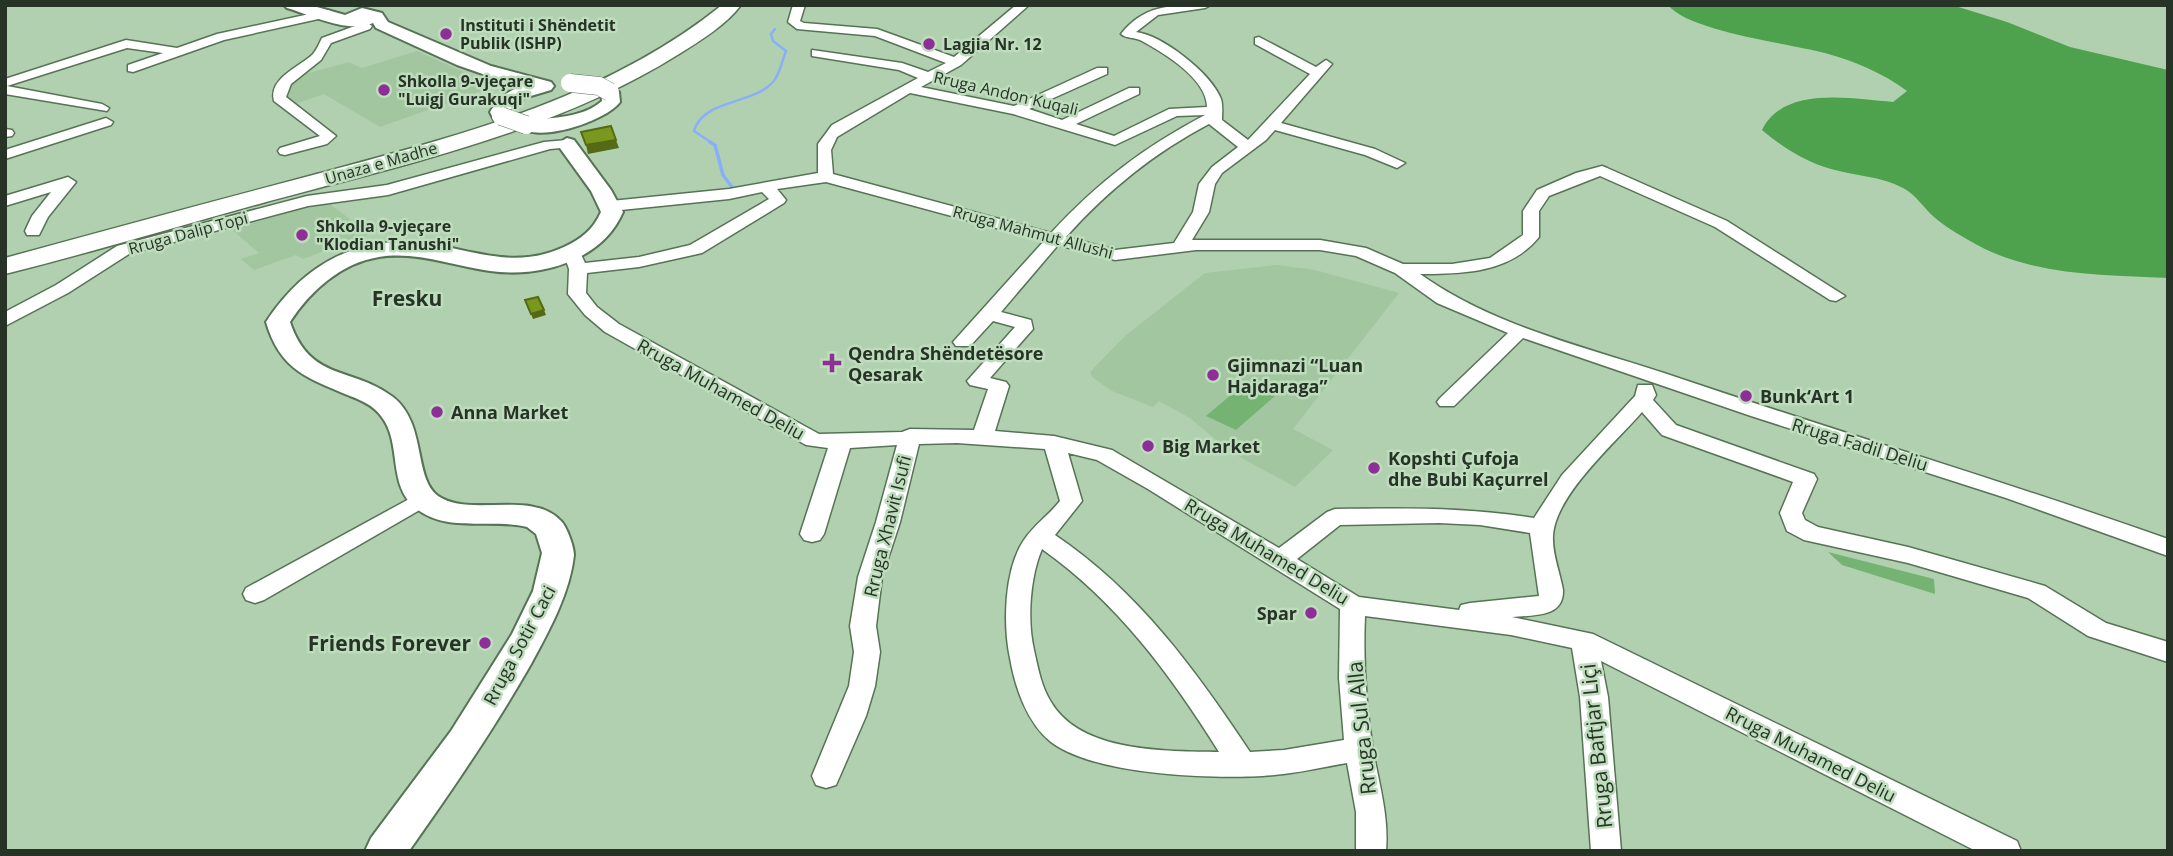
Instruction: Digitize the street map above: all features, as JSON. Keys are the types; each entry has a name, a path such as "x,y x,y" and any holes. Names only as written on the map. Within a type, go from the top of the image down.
{"highway":[{"path":"5,255 354,164 492,122 631,65 683,34 718,5"},
{"name":"Unaza e Madhe","path":"5,267 385,162 552,108 641,68 691,40 733,5"},
{"path":"611,93 686,54 731,23 749,5"},
{"path":"570,83 607,68 677,26"},
{"path":"5,255 400,144 506,104"},
{"path":"5,267 230,214 416,162 532,126"}],"main road":[{"path":"292,5 322,12 366,14 396,31 520,82 545,86 590,84 611,93 607,107 577,120 532,126"},
{"path":"322,12 366,14 508,86 513,91 506,104 506,120 554,132 568,146 611,206 611,219 575,260 505,265 419,250 373,251 343,261 313,279 300,289 286,307 278,322 279,330 296,359 319,375 377,399 393,411 402,430 415,485 422,499"},
{"path":"506,104 545,86"},
{"path":"568,146 569,129 577,120"},
{"name":"Rruga Sotir Caci","path":"385,851 465,741 510,669 546,599 559,561 555,533 540,521 449,511 429,505 422,499"}],"street":[{"path":"799,5 794,22 801,26 868,32 956,62"},
{"path":"826,177 823,148 830,135 852,118 956,62 1023,5"},
{"path":"1205,5 1157,10 1143,16 1127,34 1142,36 1192,68 1214,99 1214,114 1222,129 1248,147"},
{"path":"133,68 221,37 322,12"},
{"path":"285,151 322,141 329,136 279,98 278,94 286,80 319,55 326,41 366,14"},
{"path":"1180,247 1201,212 1211,177 1272,125 1321,68 1259,41"},
{"path":"5,83 127,44 177,52"},
{"path":"816,53 902,67 929,77"},
{"path":"1016,110 1102,71"},
{"name":"Rruga Andon Kuqali","path":"907,88 1016,110 1115,141 1174,112 1214,114"},
{"path":"5,90 104,115 5,155"},
{"path":"1065,124 1134,91"},
{"path":"963,342 1073,218 1145,156 1214,114"},
{"path":"1272,125 1370,152 1397,163"},
{"path":"5,170 87,143"},
{"name":"Rruga Dalip Topi","path":"5,320 62,289 123,250 307,201 388,190 550,145 568,146"},
{"name":"Rruga Mahmut Allushi","path":"611,206 737,192 800,179 826,177 1115,255 1236,244 1334,246 1360,252 1401,269 1472,268 1495,263 1531,237 1531,211 1543,192 1602,171 1721,224 1836,296"},
{"path":"5,201 68,182 40,216 33,231"},
{"path":"575,260 639,262 704,246 778,201 766,187"},
{"name":"Rruga Muhamed Deliu","path":"575,260 577,294 591,311 612,328 658,356 814,440 841,441 910,436 982,437 1054,443 1104,455 1353,605 1524,628 1584,641 2006,851"},
{"name":"Rruga Fadil Deliu","path":"1401,269 1443,299 1520,331 1634,371 2014,493 2168,548"},
{"path":"982,437 999,386 977,381 1024,329 1024,324 1018,321 989,314"},
{"path":"1447,402 1520,331"},
{"path":"1436,616 1547,604 1551,591 1541,538 1542,527 1569,483 1646,395 1634,371"},
{"path":"1642,401 1669,430 1806,479 1791,513 1795,525 1802,530 1832,540 1908,555 2036,593 2054,599 2080,621 2098,630 2168,652"},
{"name":"Rruga Xhavit Isufi","path":"826,776 852,716 862,685 867,652 863,626 870,577 888,522 910,436"},
{"path":"812,534 841,441"},
{"path":"1054,443 1071,501 1064,513 1028,551 1018,630 1027,683 1046,717 1061,734 1077,744 1109,752 1213,765 1286,761 1359,749"},
{"path":"255,594 422,499"},
{"path":"1280,560 1335,517 1439,515 1507,520 1542,527"},
{"path":"1040,536 1121,600 1176,665 1242,764"},
{"name":"Rruga Sul Alla","path":"1353,605 1359,749 1374,825 1371,851"},
{"name":"Rruga Baftjar Liçi","path":"1584,641 1594,697 1606,851"}],"shaded area":[{"name":"Shkolla 9-vjeçare \"Luigj Gurakuqi\"","path":"417,51 495,86 380,127 324,94 295,104 280,95 294,77 349,62 362,68"},
{"name":"Shkolla 9-vjeçare \"Klodian Tanushi\"","path":"323,199 370,234 303,259 296,255 254,270 241,259 259,253 229,227"},
{"name":"Gjimnazi “Luan Hajdaraga”","path":"1277,265 1315,270 1399,293 1293,429 1333,450 1295,487 1229,451 1190,418 1159,401 1153,407 1112,391 1092,377 1090,372 1125,336 1205,273"}],"green space":[{"path":"1668,5 1952,5 2007,22 2070,47 2168,70 2168,278 2066,272 2017,261 1993,253 1951,230 1908,191 1895,184 1831,169 1803,158 1762,130 1772,116 1786,106 1820,98 1893,102 1907,91 1878,73 1847,60 1718,29 1680,14"},
{"path":"1245,383 1275,396 1236,430 1206,416"},
{"path":"1828,552 1934,579 1935,594 1842,565"}],"building":[{"path":"611,126 616,140 586,145 581,132"},
{"path":"538,297 544,310 531,314 525,300"}],"waterway":[{"path":"712,143 694,131 699,121 718,107 764,89 777,75 786,51 773,41 771,34 775,29"},
{"path":"710,142 715,145 723,175 735,191"}],"place":[{"name":"Instituti i Shëndetit Publik (ISHP)","path":"446,34"},
{"name":"Lagjia Nr. 12","path":"929,44"},
{"name":"Shkolla 9-vjeçare \"Luigj Gurakuqi\"","path":"384,90"},
{"name":"Shkolla 9-vjeçare \"Klodian Tanushi\"","path":"302,235"},
{"name":"Qendra Shëndetësore Qesarak","path":"832,363"},
{"name":"Gjimnazi “Luan Hajdaraga”","path":"1213,375"},
{"name":"Bunk‘Art 1","path":"1746,396"},
{"name":"Anna Market","path":"437,412"},
{"name":"Big Market","path":"1148,446"},
{"name":"Kopshti Çufoja dhe Bubi Kaçurrel","path":"1374,468"},
{"name":"Spar","path":"1311,613"},
{"name":"Friends Forever","path":"485,643"}],"district":[{"name":"Fresku","path":"407,298"}]}
